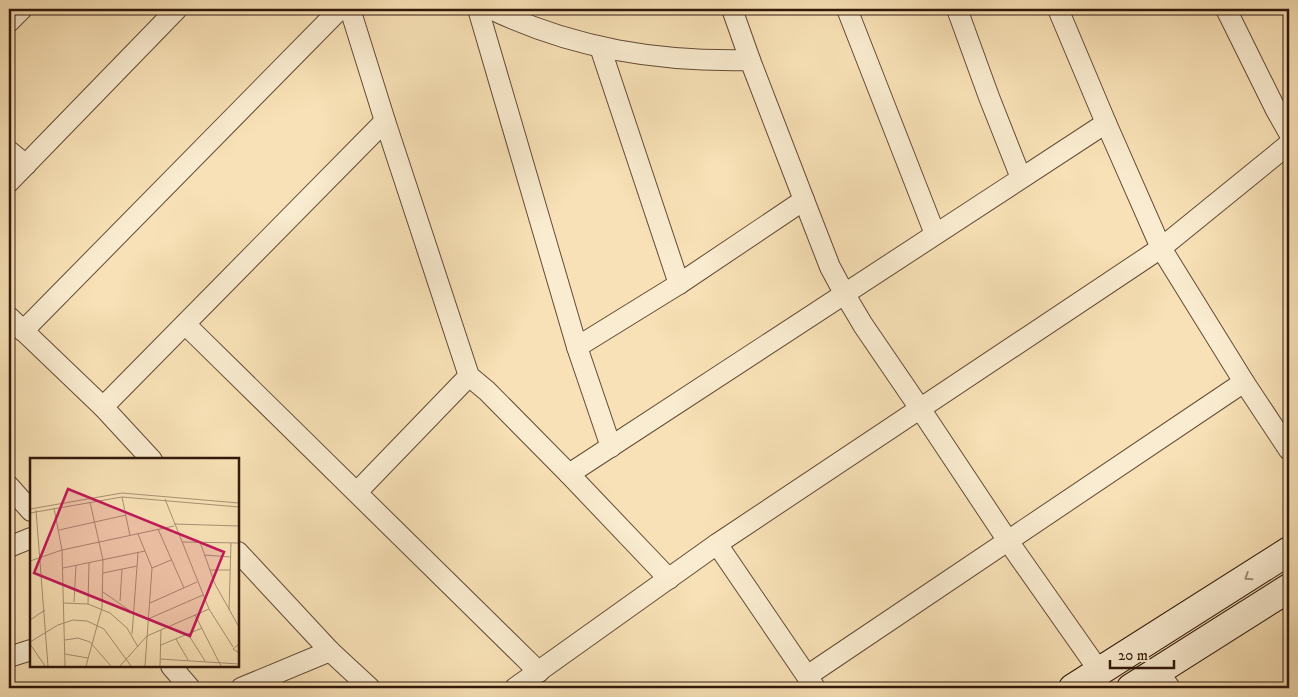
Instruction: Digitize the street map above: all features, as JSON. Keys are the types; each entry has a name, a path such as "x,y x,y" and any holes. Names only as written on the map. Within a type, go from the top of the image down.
{"main road":[{"path":"1073,688 1289,551"},
{"path":"1131,688 1169,678 1289,588"}],"street":[{"path":"9,182 177,9"},
{"path":"150,458 103,407 16,324 340,9"},
{"path":"350,9 469,376 500,404 569,474 669,579"},
{"path":"478,9 577,347 610,447"},
{"path":"491,9 568,39 600,47 675,59 750,60"},
{"path":"732,9 830,267 844,293 862,325 1008,541 1100,672"},
{"path":"847,9 935,234"},
{"path":"957,9 1021,178"},
{"path":"1058,9 1162,248 1244,382 1289,450"},
{"path":"1226,9 1289,133"},
{"path":"600,47 679,284"},
{"path":"103,407 385,121"},
{"path":"569,474 1106,123"},
{"path":"515,688 717,544 1162,248 1289,144"},
{"path":"9,151 26,165"},
{"path":"577,347 679,284 804,200"},
{"path":"185,324 539,672"},
{"path":"356,492 469,376"},
{"path":"717,544 811,682 1008,541 1244,382"},
{"path":"9,486 30,510"},
{"path":"9,547 30,538"},
{"path":"239,553 330,651 370,688"},
{"path":"9,657 30,650"},
{"path":"241,688 330,651"},
{"path":"172,667 190,688"}]}
